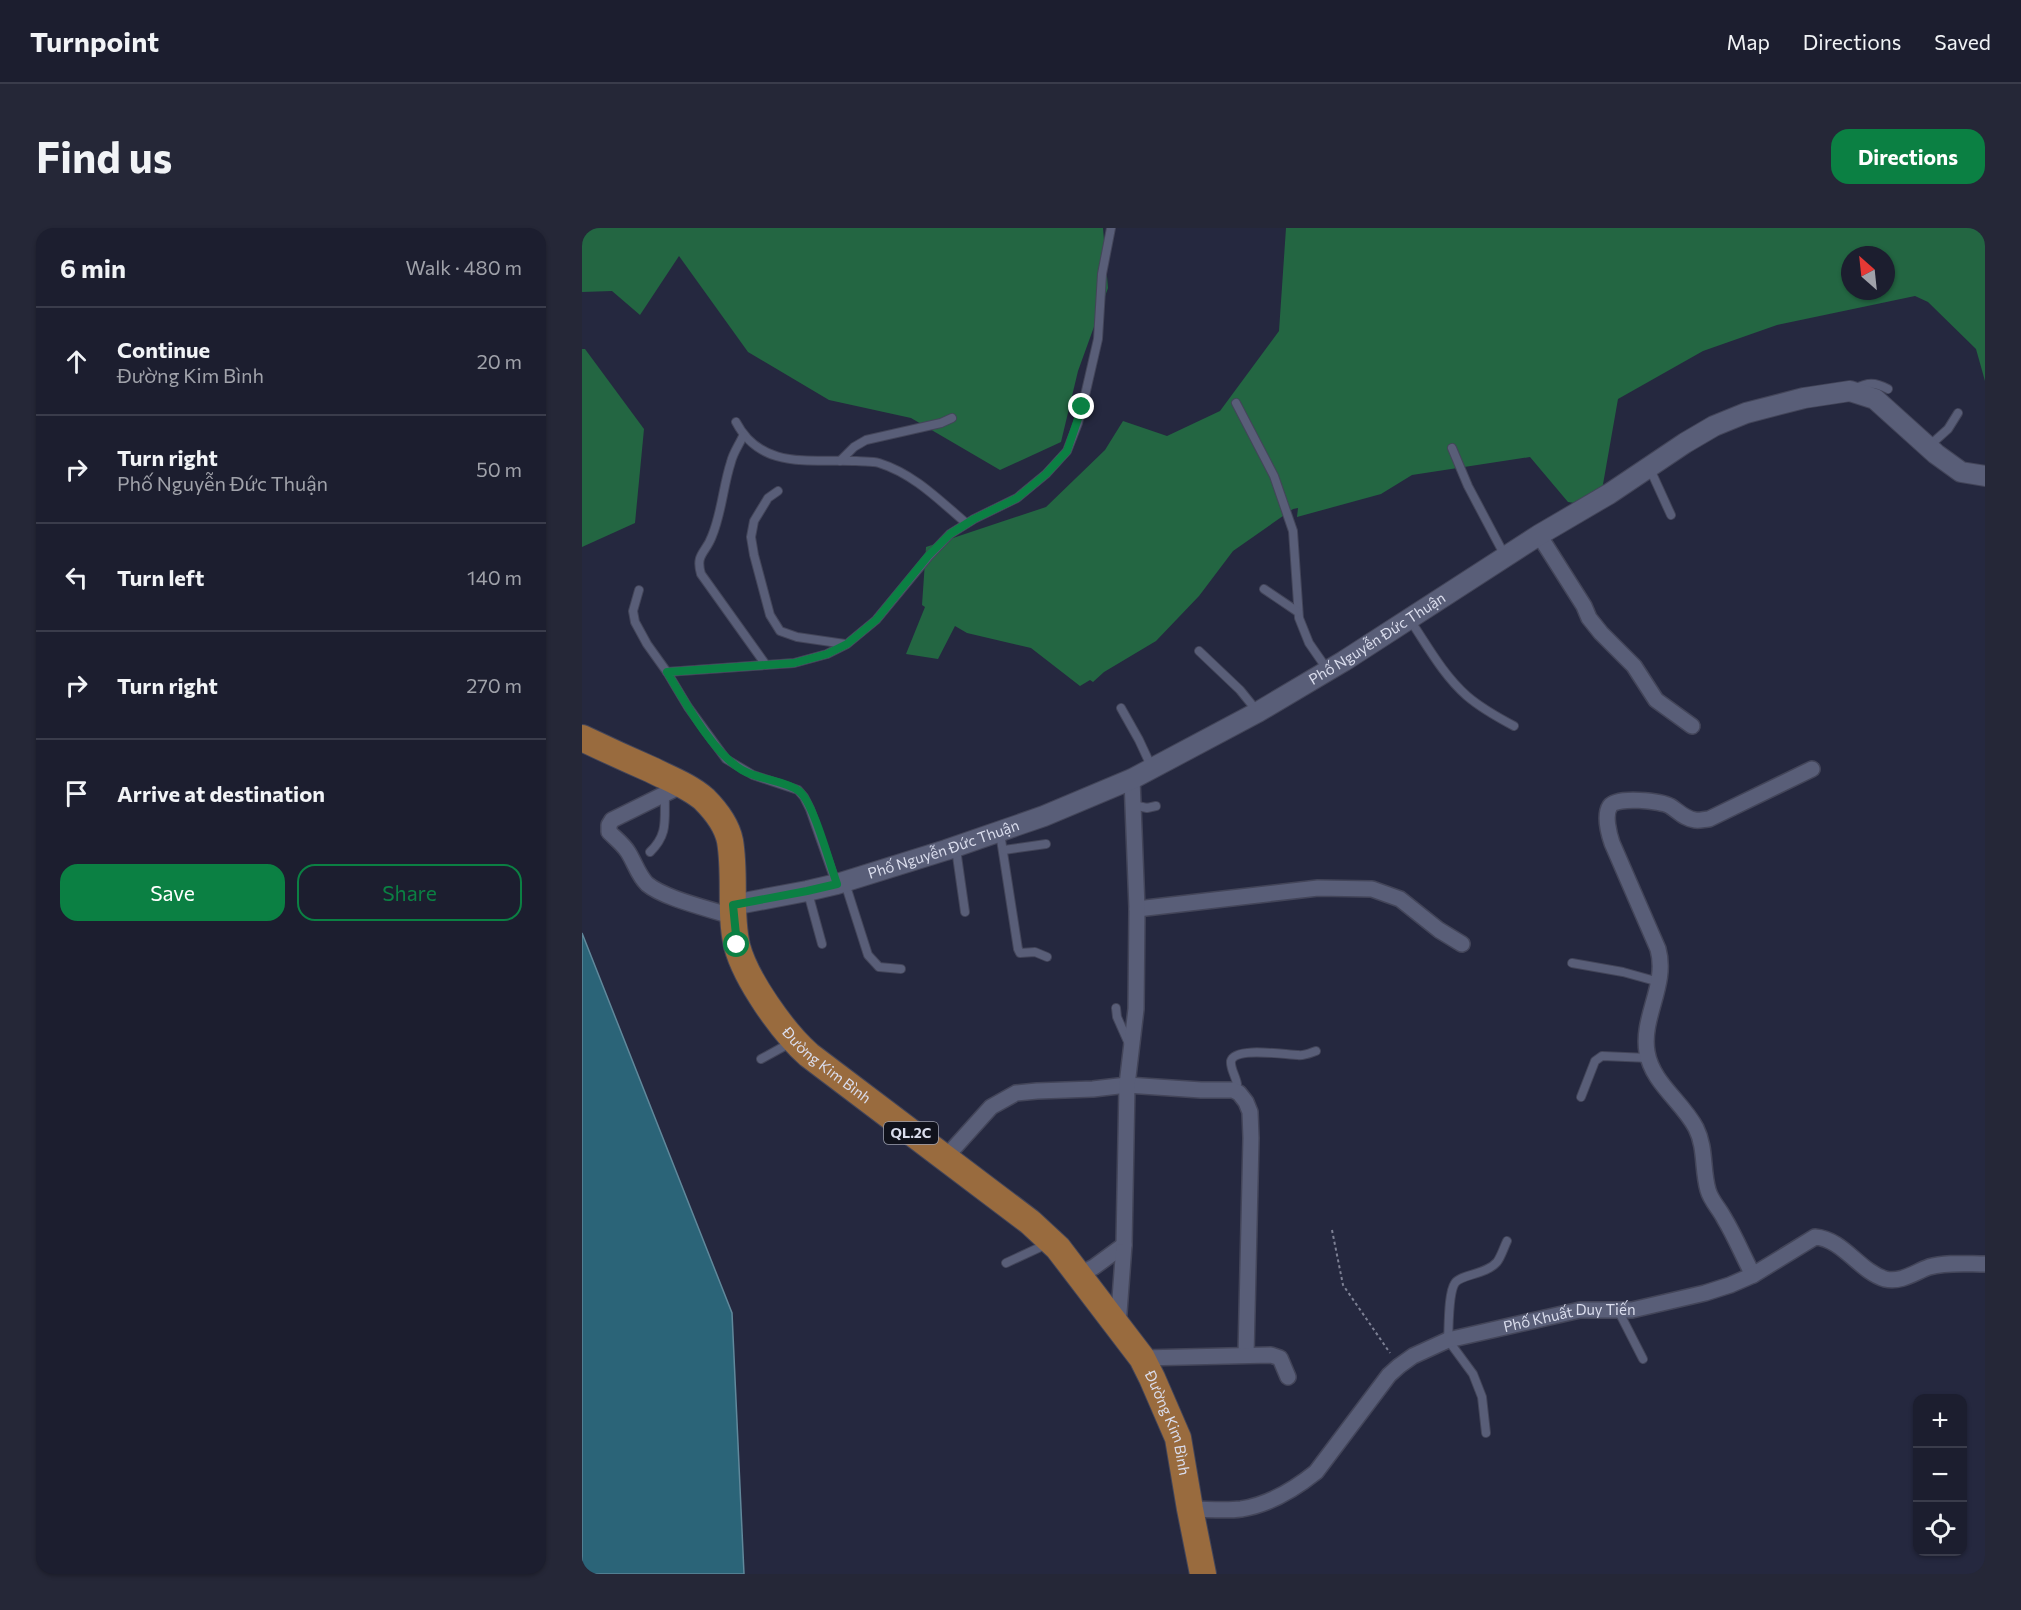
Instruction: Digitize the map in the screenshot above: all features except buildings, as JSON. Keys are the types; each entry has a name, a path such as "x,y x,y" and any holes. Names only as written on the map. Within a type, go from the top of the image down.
{"main road":[{"name":"Đường Kim Bình","path":"582,738 674,790 702,798 712,808 721,820 730,840 737,945 762,997 778,1022 793,1041 809,1055 1030,1222 1051,1242 1142,1358 1178,1438 1203,1574"}],"street":[{"path":"1850,390 1875,399 1928,447 1961,472 1985,476"},
{"name":"Phố Nguyễn Đức Thuận","path":"733,911 841,883 956,847 1002,841 1044,816 1132,779 1258,712 1410,620 1539,535 1714,426 1746,413 1804,398 1850,390"},
{"path":"1539,535 1584,606 1589,618 1601,633 1634,666 1656,700 1692,726"},
{"path":"1753,1275 1724,1216 1709,1193 1702,1142 1695,1127 1684,1109 1660,1083 1647,1052 1647,1034 1659,982 1661,960 1612,843 1609,833 1610,807 1614,803 1625,801 1652,801 1669,805 1682,815 1694,820 1709,819 1812,770"},
{"path":"1118,1326 1124,1245 1127,1085 1136,1009 1137,909 1132,779"},
{"path":"674,790 612,820 609,832 630,854 638,873 648,885 668,895 733,911"},
{"path":"1137,909 1318,888 1372,890 1400,899 1439,930 1462,944"},
{"path":"945,1158 992,1107 1016,1093 1127,1085 1233,1090 1239,1093 1250,1113 1246,1356"},
{"name":"Phố Khuất Duy Tiến","path":"1190,1509 1241,1509 1277,1497 1301,1484 1316,1472 1389,1375 1413,1356 1448,1340 1580,1310 1632,1310 1705,1293 1753,1275 1815,1237 1827,1238 1872,1273 1888,1280 1903,1279 1939,1265 1985,1264"},
{"path":"1078,1275 1094,1267 1124,1245"},
{"path":"1142,1358 1271,1355 1280,1358 1288,1377"}],"lane":[{"path":"667,672 794,663 827,654 847,644 876,620 928,556 950,534 966,523 1017,498 1046,474 1067,451 1078,423 1098,339 1102,274 1110,228"},
{"path":"1850,390 1876,382 1888,389"},
{"path":"1236,403 1275,476 1293,531 1298,612 1309,643 1328,670"},
{"path":"1928,447 1948,429 1958,413"},
{"path":"840,460 866,440 941,423 952,418"},
{"path":"736,422 743,436 754,446 773,457 797,460 876,462 905,474 966,523"},
{"path":"743,436 731,461 717,523 709,544 697,563 701,574 766,665"},
{"path":"1452,448 1468,486 1506,557"},
{"path":"1649,467 1671,515"},
{"path":"778,491 768,498 754,521 751,537 770,615 780,631 797,638 847,644"},
{"path":"1264,589 1298,612"},
{"path":"639,590 633,611 635,622 647,645 688,707 726,759 753,776 798,790 804,797 841,883 868,955 879,967 901,969"},
{"path":"1410,620 1438,662 1459,688 1486,711 1514,726"},
{"path":"1199,651 1240,690 1258,712"},
{"path":"1121,708 1152,769"},
{"path":"650,852 660,842 674,790"},
{"path":"1133,805 1147,808 1156,806"},
{"path":"1046,844 1002,841 1018,949 1020,953 1035,952 1047,957"},
{"path":"956,847 965,912"},
{"path":"807,891 822,944"},
{"path":"1572,963 1623,972 1659,982"},
{"path":"1116,1008 1117,1017 1131,1048"},
{"path":"761,1059 793,1041"},
{"path":"1233,1090 1237,1084 1231,1063 1236,1055 1248,1053 1298,1055 1316,1051"},
{"path":"1581,1097 1595,1061 1602,1056 1649,1058"},
{"path":"1486,1433 1482,1396 1473,1374 1448,1340 1452,1293 1455,1283 1463,1277 1477,1275 1497,1262 1507,1241"},
{"path":"1006,1263 1051,1242"},
{"path":"1618,1310 1643,1359"}],"path":[{"path":"1332,1230 1343,1285 1399,1366"}],"green space":[{"path":"582,228 1103,228 1108,288 1078,371 1061,442 1000,470 911,418 829,400 748,352 679,256 640,315 612,291 582,292"},
{"path":"1286,228 1985,228 1985,381 1976,349 1928,302 1915,296 1777,325 1703,351 1618,399 1599,507 1568,502 1530,457 1412,475 1381,494 1297,517 1298,508 1293,509 1233,551 1199,596 1156,641 1104,672 1093,682 1090,680 1080,686 1031,648 967,633 955,626 938,659 906,654 925,607 922,605 926,547 1046,507 1105,450 1123,421 1167,436 1220,411 1279,331"},
{"path":"582,349 585,349 644,429 635,523 582,547"}],"water":[{"path":"582,933 732,1313 744,1574 582,1574"}],"route":[{"path":"737,945 733,905 837,884 804,797 798,790 753,776 726,759 688,707 667,672 794,663 827,654 847,644 876,620 928,556 950,534 974,519 1017,498 1046,474 1067,451 1082,407"}]}
